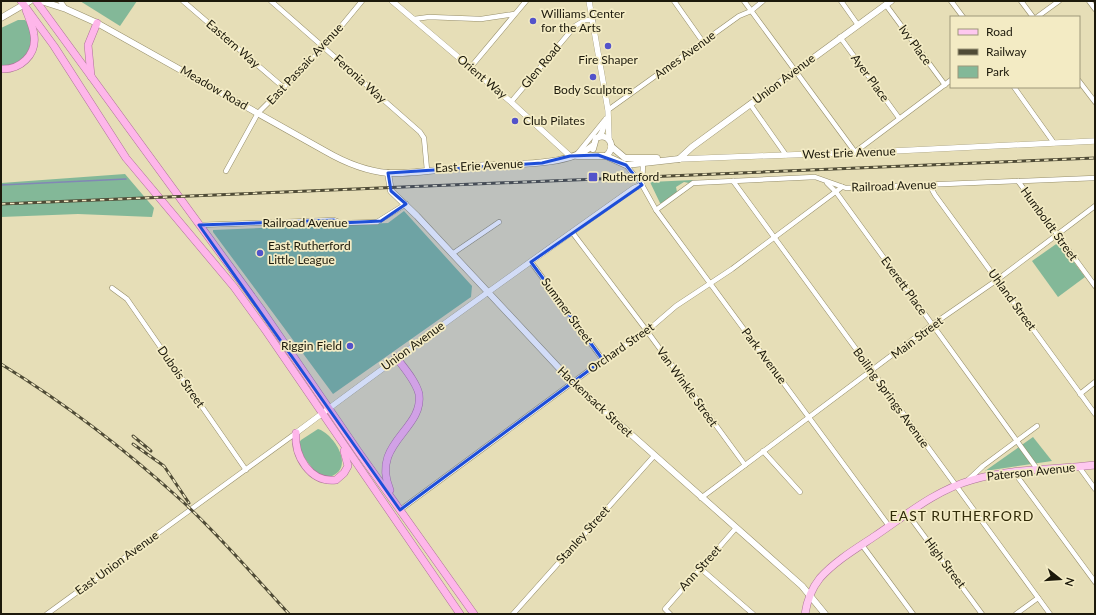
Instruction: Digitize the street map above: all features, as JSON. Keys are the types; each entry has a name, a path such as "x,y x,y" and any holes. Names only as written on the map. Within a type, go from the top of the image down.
{"highway":[{"path":"1,69 21,65 29,57 33,50 34,35 28,2"},
{"path":"28,2 91,78 264,314 474,614"},
{"path":"28,2 54,46 126,158 234,287 460,614"},
{"path":"91,78 88,45 97,23"},
{"path":"394,501 386,481 385,462 418,407 419,394 412,379 396,357"},
{"path":"296,433 298,455 314,476 322,480 336,480 348,466 347,459 339,440"}],"main road":[{"name":"Meadow Road","path":"41,1 66,9 97,23 343,161 364,168 388,172"},
{"path":"1,18 28,2"},
{"name":"Union Avenue","path":"679,159 692,147 795,70 888,3"},
{"path":"612,147 606,156 598,155 593,151 592,146 598,137 604,137 609,140 612,147 626,161 679,159"},
{"name":"East Erie Avenue","path":"388,172 542,163 578,154 592,146"},
{"name":"East Erie Avenue","path":"570,156 598,155"},
{"name":"West Erie Avenue","path":"606,156 643,164 679,159"},
{"name":"Hackensack Street","path":"388,172 390,191 406,204 572,382 802,586 825,614"},
{"name":"Paterson Avenue","path":"805,614 810,596 819,579 829,569 907,513 936,495 967,481 1014,472 1095,465"}],"street":[{"path":"60,1 66,9"},
{"name":"Eastern Way","path":"183,1 283,87"},
{"name":"Feronia Way","path":"271,1 420,132 424,138 427,170"},
{"name":"East Passaic Avenue","path":"226,171 258,113 324,47 362,1"},
{"name":"Orient Way","path":"392,1 511,102 570,156"},
{"path":"470,68 526,1"},
{"path":"590,1 607,113 609,140"},
{"path":"674,1 703,42"},
{"path":"744,1 855,152 950,81"},
{"name":"Ames Avenue","path":"607,113 739,16 751,10 763,1"},
{"path":"841,1 858,25"},
{"path":"951,1 962,16"},
{"path":"1021,1 1032,16"},
{"path":"1038,16 1059,1"},
{"path":"1089,1 1095,9"},
{"name":"Ivy Place","path":"888,3 945,85"},
{"path":"414,20 429,17 481,19 514,14"},
{"name":"Glen Road","path":"511,102 575,26 585,20 593,20"},
{"name":"Ayer Place","path":"840,37 899,118"},
{"path":"1080,81 1095,102"},
{"path":"1015,88 1054,143"},
{"path":"750,104 786,155"},
{"path":"598,137 602,132 607,113"},
{"path":"578,154 599,129 607,113"},
{"name":"West Erie Avenue","path":"679,159 1095,141"},
{"name":"Park Avenue","path":"626,161 656,210 889,526"},
{"path":"642,185 643,164"},
{"name":"Railroad Avenue","path":"656,210 693,183 815,177 842,187 930,186 1095,178"},
{"name":"Everett Place","path":"825,180 836,192 932,325 1018,439 1038,470"},
{"name":"Boiling Springs Avenue","path":"733,181 1050,614"},
{"name":"Humboldt Street","path":"1018,181 1095,286"},
{"name":"Union Avenue","path":"188,512 322,414 396,357 634,188 642,185"},
{"name":"Uhland Street","path":"930,186 935,195 1095,414"},
{"name":"Orchard Street","path":"400,510 572,382 646,331 676,306 711,284 842,187"},
{"name":"Railroad Avenue","path":"199,225 334,220 342,223 378,222 406,204"},
{"name":"Main Street","path":"701,498 872,372 932,325 997,280 1095,206"},
{"path":"452,254 499,222"},
{"name":"Van Winkle Street","path":"572,232 745,465"},
{"name":"Summer Street","path":"531,262 603,360"},
{"name":"Dubois Street","path":"112,288 128,300 246,470"},
{"path":"1080,394 1095,382"},
{"path":"967,481 983,466 1037,426"},
{"path":"763,451 800,492"},
{"name":"Stanley Street","path":"513,614 654,456"},
{"path":"1079,467 1095,489"},
{"path":"1014,472 1095,582"},
{"name":"East Union Avenue","path":"47,614 188,512"},
{"name":"High Street","path":"907,513 982,614"},
{"name":"Ann Street","path":"670,614 665,609 736,528"},
{"path":"862,545 913,614"},
{"path":"700,568 753,614"},
{"path":"1016,614 1038,598"}],"highlighted area":[{"path":"598,155 626,165 642,185 531,262 603,360 400,510 199,225 334,220 340,223 381,221 406,204 391,191 388,173 542,163 570,156"}],"green space":[{"path":"80,1 137,1 120,26"},
{"path":"18,20 25,20 29,26 32,37 31,44 26,55 16,64 11,66 1,66 1,28"},
{"path":"125,174 154,208 152,217 78,214 1,217 1,183"},
{"path":"693,180 689,183 684,182 676,187 677,192 662,203 660,203 650,182"},
{"name":"Riggin Field","path":"404,211 472,286 471,297 333,394 213,230 388,223"},
{"path":"1059,242 1085,277 1058,297 1032,261"},
{"path":"318,429 330,437 340,452 342,459 341,467 337,473 329,477 316,473 300,452 299,443 301,440"},
{"path":"1033,437 1052,461 985,471"}],"waterway":[{"path":"1,185 126,179"}],"railway":[{"path":"1,204 1095,158"},
{"path":"1,364 72,411 161,482 210,528 289,614"},
{"path":"133,436 151,451"},
{"path":"133,444 164,466 189,503"}],"place":[{"name":"Williams Center for the Arts","path":"533,21"},
{"name":"Fire Shaper","path":"608,46"},
{"name":"Body Sculptors","path":"593,77"},
{"name":"Club Pilates","path":"515,121"},
{"name":"Rutherford","path":"593,177"},
{"name":"East Rutherford Little League","path":"260,253"},
{"name":"Riggin Field","path":"350,346"}],"district":[{"name":"EAST RUTHERFORD","path":"962,516"}]}
